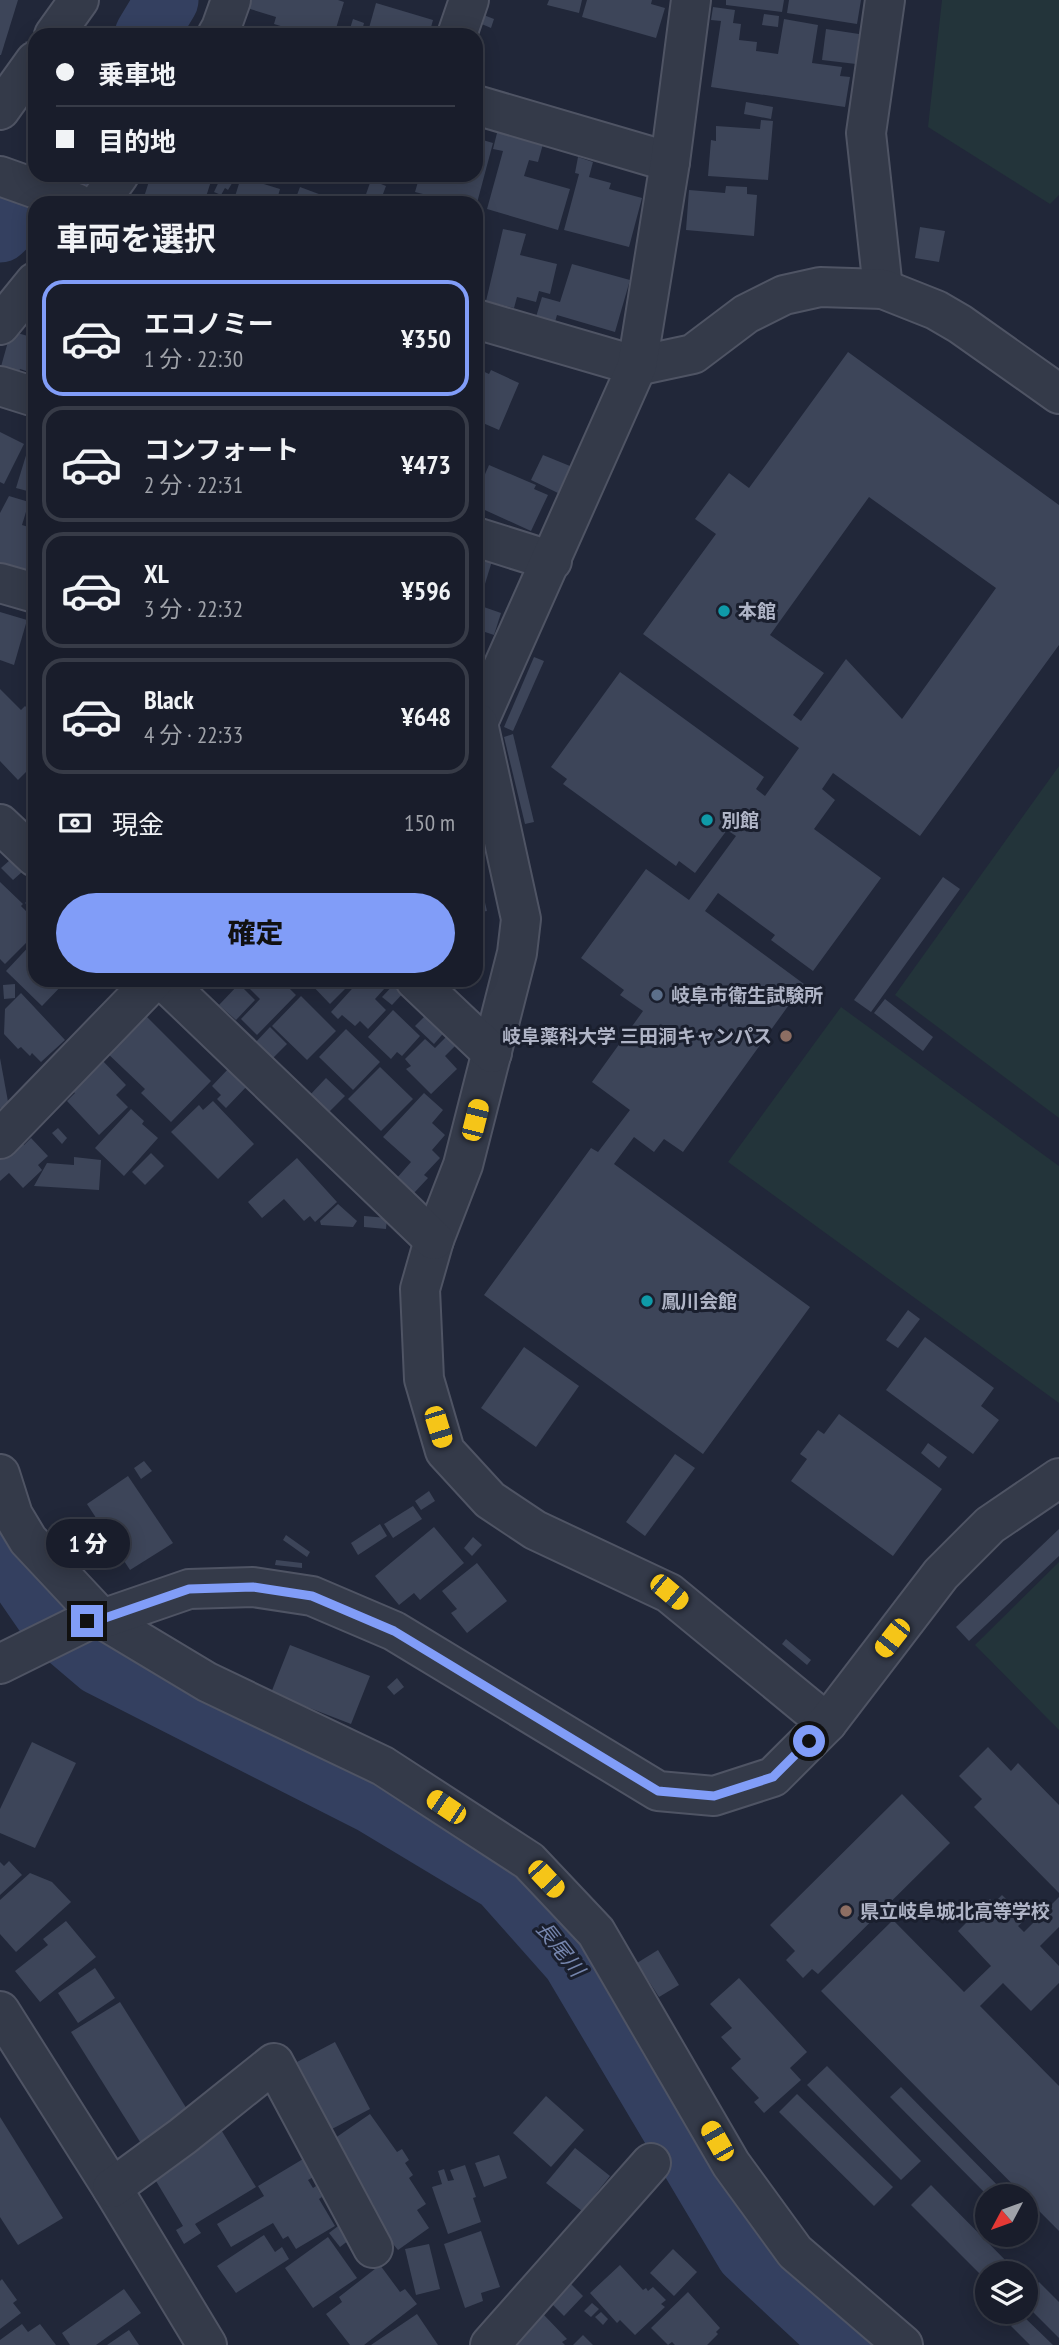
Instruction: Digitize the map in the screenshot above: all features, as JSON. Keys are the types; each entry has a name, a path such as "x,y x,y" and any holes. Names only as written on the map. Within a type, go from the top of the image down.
{"street":[{"path":"59,28 79,0"},
{"path":"459,28 469,0"},
{"path":"483,709 552,561 637,366 670,162 691,0"},
{"path":"883,289 866,133 885,0"},
{"path":"0,110 28,71"},
{"path":"483,106 670,162"},
{"path":"6,178 62,196"},
{"path":"88,196 108,182"},
{"path":"483,321 637,366 693,354 746,314 784,295 820,287 883,289 936,310 960,324 1059,394"},
{"path":"0,325 28,291"},
{"path":"0,386 28,395"},
{"path":"483,539 552,561"},
{"path":"0,583 28,591"},
{"path":"483,749 521,919 517,953 463,1166 434,1240 420,1289 424,1379 445,1451 490,1500 535,1530 669,1592 827,1723"},
{"path":"0,824 28,850"},
{"path":"0,1139 147,987"},
{"path":"170,987 434,1240"},
{"path":"422,987 492,1053"},
{"path":"0,1474 13,1515 28,1540 94,1620 206,1682 383,1766 529,1861 596,1931 730,2164 796,2252 903,2345"},
{"path":"0,1664 94,1620 189,1589 253,1587 312,1596 394,1631 658,1791 714,1796 773,1777 827,1723 941,1574 990,1525 1059,1478"},
{"path":"0,2011 112,2188 202,2343"},
{"path":"112,2188 183,2136 274,2063 373,2248"},
{"path":"490,2345 651,2163"}],"shaded area":[{"path":"942,0 1059,0 1059,195 1050,204 928,127"},
{"path":"1059,766 1059,1118 895,995"},
{"path":"841,1007 1059,1166 1059,1403 728,1162"},
{"path":"1059,1562 1059,1730 975,1645"}],"building":[{"path":"0,0 18,0 1,55 0,55"},
{"path":"250,0 344,2 336,28 287,28 274,24 276,17 247,8"},
{"path":"549,0 582,0 579,13 547,5"},
{"path":"587,0 652,0 651,4 665,8 656,38 582,17"},
{"path":"726,0 784,0 782,12 726,5"},
{"path":"789,0 861,0 857,24 787,13"},
{"path":"376,3 433,20 431,28 369,28"},
{"path":"713,7 735,10 733,23 741,24 739,40 757,42 756,51 778,54 784,19 818,25 812,63 842,67 840,76 850,77 845,107 711,87 721,21 711,20"},
{"path":"481,14 494,19 491,28 477,22"},
{"path":"764,14 779,16 778,27 762,25"},
{"path":"353,19 364,23 363,28 350,28"},
{"path":"826,29 859,34 856,64 822,60"},
{"path":"746,102 773,107 771,119 744,114"},
{"path":"761,120 773,121 768,180 708,176 711,140 716,141 716,126 760,129"},
{"path":"498,129 543,144 538,162 529,160 524,176 570,189 558,230 487,209 503,151 493,149"},
{"path":"483,140 493,143 483,180"},
{"path":"578,157 593,162 589,177 611,183 609,189 642,198 629,247 564,230 579,174 575,173"},
{"path":"149,182 211,182 206,196 144,196"},
{"path":"219,182 233,182 221,195 214,192"},
{"path":"239,182 257,182 280,189 278,196 235,196"},
{"path":"370,182 386,186 382,196 365,196"},
{"path":"418,182 483,182 479,196 431,196 415,192"},
{"path":"726,186 747,187 747,194 757,195 754,236 686,230 689,190 725,193"},
{"path":"300,187 324,196 297,196"},
{"path":"920,227 945,231 939,262 915,258"},
{"path":"503,229 526,234 520,255 557,264 550,294 539,291 536,302 517,297 514,308 486,301"},
{"path":"572,264 630,280 615,332 557,315 555,322 536,317 542,297 560,302"},
{"path":"11,331 28,336 28,372 20,369 18,375 0,370"},
{"path":"848,352 1059,505 1059,645 920,836 833,773 822,789 835,800 814,829 881,878 813,971 771,940 775,935 718,893 705,911 804,984 683,1152 664,1139 654,1152 634,1137 614,1164 810,1307 703,1454 484,1295 591,1148 598,1152 630,1110 592,1082 643,1011 620,995 624,990 581,958 646,869 689,900 736,836 727,830 695,873 679,861 676,866 563,784 567,779 551,767 620,672 764,777 756,789 765,796 799,748 643,634 716,534 695,519 729,473 749,488","holes":["869,497 996,588 902,719 846,659 801,721 793,715 824,673 770,635"]},
{"path":"491,370 519,383 499,430 483,423 483,371 489,374"},
{"path":"0,432 24,444 4,484 0,482"},
{"path":"28,449 28,491 16,488"},
{"path":"543,455 570,466 558,493 531,480"},
{"path":"489,465 536,485 534,489 548,495 531,531 483,509 483,479"},
{"path":"9,496 28,502 22,525 28,527 28,576 0,568 0,513"},
{"path":"483,558 492,561 483,590"},
{"path":"483,607 501,613 494,635 483,631"},
{"path":"0,612 27,620 14,665 0,660"},
{"path":"534,657 544,661 513,731 504,727"},
{"path":"0,689 21,710 25,706 28,709 28,770 18,780 0,761"},
{"path":"513,734 534,822 525,824 504,737"},
{"path":"10,860 22,872 13,880 1,868"},
{"path":"943,877 960,889 871,1012 854,1000"},
{"path":"0,882 23,904 21,906 28,913 28,941 5,964 0,959"},
{"path":"483,894 487,911 483,912"},
{"path":"28,947 28,987 60,987 42,1006 6,971"},
{"path":"15,984 15,998 4,999 3,985"},
{"path":"236,987 242,987 255,1000 236,1020 219,1005"},
{"path":"248,987 288,987 296,995 257,1035 241,1019 260,999"},
{"path":"314,987 347,987 330,1004"},
{"path":"354,987 385,988 375,999 386,1010 368,1029 360,1021 355,1026 342,1015 338,1019 331,1012"},
{"path":"391,987 402,987 406,990 392,1005 382,997"},
{"path":"21,993 65,1040 41,1062 32,1053 30,1056 21,1047 18,1049 4,1034 5,1009"},
{"path":"301,996 336,1031 307,1060 272,1026"},
{"path":"885,999 933,1037 923,1051 874,1013"},
{"path":"393,1010 420,1036 402,1056 397,1052 391,1059 368,1037"},
{"path":"430,1011 448,1028 434,1044 415,1026"},
{"path":"143,1013 211,1081 171,1122 141,1093 145,1089 105,1051"},
{"path":"270,1027 287,1044 271,1060 255,1043"},
{"path":"346,1029 380,1062 353,1090 319,1057"},
{"path":"447,1036 456,1045 445,1056 457,1069 431,1094 406,1069 411,1066 405,1059 425,1039 435,1048"},
{"path":"0,1058 9,1107 0,1108"},
{"path":"100,1058 126,1085 116,1095 128,1107 99,1135 67,1101 75,1093 69,1088"},
{"path":"230,1067 248,1085 226,1108 217,1099 221,1095 212,1086"},
{"path":"380,1067 413,1099 381,1131 348,1099"},
{"path":"326,1078 345,1096 328,1113 310,1095"},
{"path":"424,1093 443,1110 432,1123 445,1135 432,1150 440,1158 424,1175 428,1178 413,1194 396,1179 411,1162 383,1137"},
{"path":"213,1101 254,1144 218,1179 171,1132 199,1105 203,1110"},
{"path":"131,1109 144,1121 142,1124 158,1138 124,1176 95,1148"},
{"path":"58,1128 67,1138 62,1144 52,1133"},
{"path":"19,1138 24,1145 31,1138 48,1156 38,1165 42,1170 23,1188 9,1173 0,1181 0,1156"},
{"path":"151,1153 164,1166 145,1185 132,1172"},
{"path":"74,1157 101,1160 99,1190 34,1186 47,1163 74,1165"},
{"path":"297,1158 337,1202 315,1222 310,1216 304,1221 284,1199 262,1218 248,1202"},
{"path":"338,1204 357,1221 353,1227 321,1225 320,1221"},
{"path":"364,1216 387,1218 386,1229 364,1227"},
{"path":"908,1310 920,1319 898,1348 886,1340"},
{"path":"925,1337 994,1388 981,1406 999,1420 973,1454 886,1390"},
{"path":"524,1347 579,1386 536,1447 481,1408"},
{"path":"839,1414 942,1489 893,1556 791,1481 807,1459 800,1454 818,1430 824,1434"},
{"path":"928,1443 947,1457 939,1468 921,1453"},
{"path":"675,1454 695,1468 645,1536 626,1522"},
{"path":"144,1461 152,1471 141,1479 134,1468"},
{"path":"128,1476 173,1543 130,1570 87,1504"},
{"path":"429,1491 435,1501 421,1510 415,1501"},
{"path":"413,1506 422,1519 393,1538 384,1524"},
{"path":"380,1524 387,1536 358,1555 351,1543"},
{"path":"434,1527 464,1563 420,1600 414,1593 399,1605 375,1576"},
{"path":"1059,1529 1059,1556 969,1641 956,1627"},
{"path":"286,1535 310,1552 307,1557 283,1540"},
{"path":"473,1537 482,1545 472,1556 464,1548"},
{"path":"276,1560 302,1563 302,1568 275,1565"},
{"path":"477,1563 507,1601 467,1633 451,1613 457,1609 442,1591"},
{"path":"786,1639 811,1660 807,1665 782,1644"},
{"path":"290,1645 370,1676 351,1724 271,1693"},
{"path":"397,1678 404,1687 394,1695 387,1687"},
{"path":"32,1742 76,1763 35,1848 0,1833 0,1809"},
{"path":"988,1747 1011,1771 1018,1763 1059,1805 1059,1893 974,1807 982,1799 959,1776"},
{"path":"902,1794 950,1843 818,1974 812,1969 803,1978 786,1960 795,1951 770,1925"},
{"path":"9,1861 22,1875 0,1895 0,1862 4,1866"},
{"path":"30,1873 52,1882 71,1902 16,1952 0,1934 0,1900"},
{"path":"1002,1895 1026,1919 1018,1926 1024,1932 1059,1897 1059,1927 1040,1946 1059,1966 1059,1983 1031,2011 1003,1983 980,2006 1059,2086 1059,2231 1038,2210 1038,2184 1012,2184 821,1991 893,1920 964,1992 991,1966 958,1931 990,1899 994,1903"},
{"path":"66,1921 96,1957 40,2002 15,1971 48,1945 43,1939"},
{"path":"658,1950 679,1985 659,1997 637,1963"},
{"path":"95,1968 115,1998 78,2023 58,1993"},
{"path":"739,1978 807,2052 790,2068 801,2080 764,2113 754,2102 759,2098 731,2068 741,2059 721,2037 732,2028 710,2004"},
{"path":"120,2002 190,2114 142,2145 71,2032"},
{"path":"335,2042 370,2109 332,2129 297,2062"},
{"path":"827,2066 921,2161 901,2180 807,2085"},
{"path":"901,2087 996,2184 976,2184 890,2097"},
{"path":"797,2094 893,2187 874,2206 779,2112"},
{"path":"546,2096 584,2130 551,2167 513,2133"},
{"path":"370,2114 397,2152 402,2149 409,2160 405,2163 413,2175 409,2178 426,2204 417,2210 429,2228 398,2250 368,2214 375,2210 373,2204 328,2143"},
{"path":"0,2117 63,2218 18,2245 0,2217"},
{"path":"220,2128 256,2187 195,2224 201,2233 184,2244 176,2230 183,2226 153,2176"},
{"path":"575,2148 610,2176 582,2211 546,2183"},
{"path":"499,2155 507,2178 484,2187 475,2163"},
{"path":"308,2156 319,2174 308,2180 313,2188 316,2186 322,2197 319,2199 335,2226 296,2249 288,2236 283,2239 273,2223 231,2247 217,2224 264,2196 258,2186"},
{"path":"465,2165 481,2222 448,2234 432,2187 442,2184 438,2171 444,2169 448,2181 454,2180 450,2170"},
{"path":"931,2185 975,2230 975,2247 992,2247 1006,2261 975,2261 975,2269 911,2205"},
{"path":"342,2223 353,2237 340,2247 329,2233"},
{"path":"481,2231 500,2287 481,2293 483,2301 465,2308 444,2244"},
{"path":"264,2235 275,2252 282,2247 289,2259 236,2293 217,2266"},
{"path":"328,2237 357,2278 313,2308 285,2268"},
{"path":"429,2244 440,2289 416,2295 405,2249"},
{"path":"673,2249 697,2272 674,2296 650,2273"},
{"path":"380,2265 400,2292 405,2289 417,2304 364,2345 350,2345 326,2314 342,2302 339,2297"},
{"path":"620,2265 643,2290 646,2288 648,2291 653,2287 666,2300 661,2304 665,2307 635,2335 620,2320 617,2323 590,2293"},
{"path":"2,2279 17,2300 13,2303 21,2313 0,2329 0,2281"},
{"path":"566,2279 583,2296 564,2316 546,2298"},
{"path":"1038,2283 1059,2302 1059,2338 1038,2317"},
{"path":"124,2289 141,2313 96,2345 70,2345 62,2333"},
{"path":"688,2292 720,2328 716,2332 718,2334 707,2345 675,2345 672,2342 668,2345 651,2328"},
{"path":"592,2303 599,2309 591,2317 584,2311"},
{"path":"601,2312 608,2319 603,2325 595,2317"},
{"path":"417,2314 438,2345 371,2345"},
{"path":"543,2314 567,2339 562,2342 565,2345 510,2345"},
{"path":"22,2324 28,2332 40,2324 56,2345 0,2345 0,2340"},
{"path":"1031,2324 1053,2345 1030,2345 1011,2326"},
{"path":"129,2330 139,2345 107,2345"},
{"path":"583,2335 593,2345 573,2345"}],"waterway":[{"name":"長尾川","path":"150,28 167,0"},
{"name":"長尾川","path":"37,196 52,182"},
{"name":"長尾川","path":"0,231 28,204"},
{"name":"長尾川","path":"0,1547 53,1624 100,1664 374,1803 502,1880 573,1960 747,2253 846,2345"}],"place":[{"name":"本館","path":"724,611"},
{"name":"別館","path":"707,820"},
{"name":"岐阜市衛生試験所","path":"657,995"},
{"name":"岐阜薬科大学 三田洞キャンパス","path":"786,1036"},
{"name":"鳳川会館","path":"647,1301"},
{"name":"県立岐阜城北高等学校","path":"846,1911"}],"route":[{"path":"87,1621 102,1619 189,1589 253,1587 312,1596 394,1631 658,1791 714,1796 773,1777 809,1741"}]}
